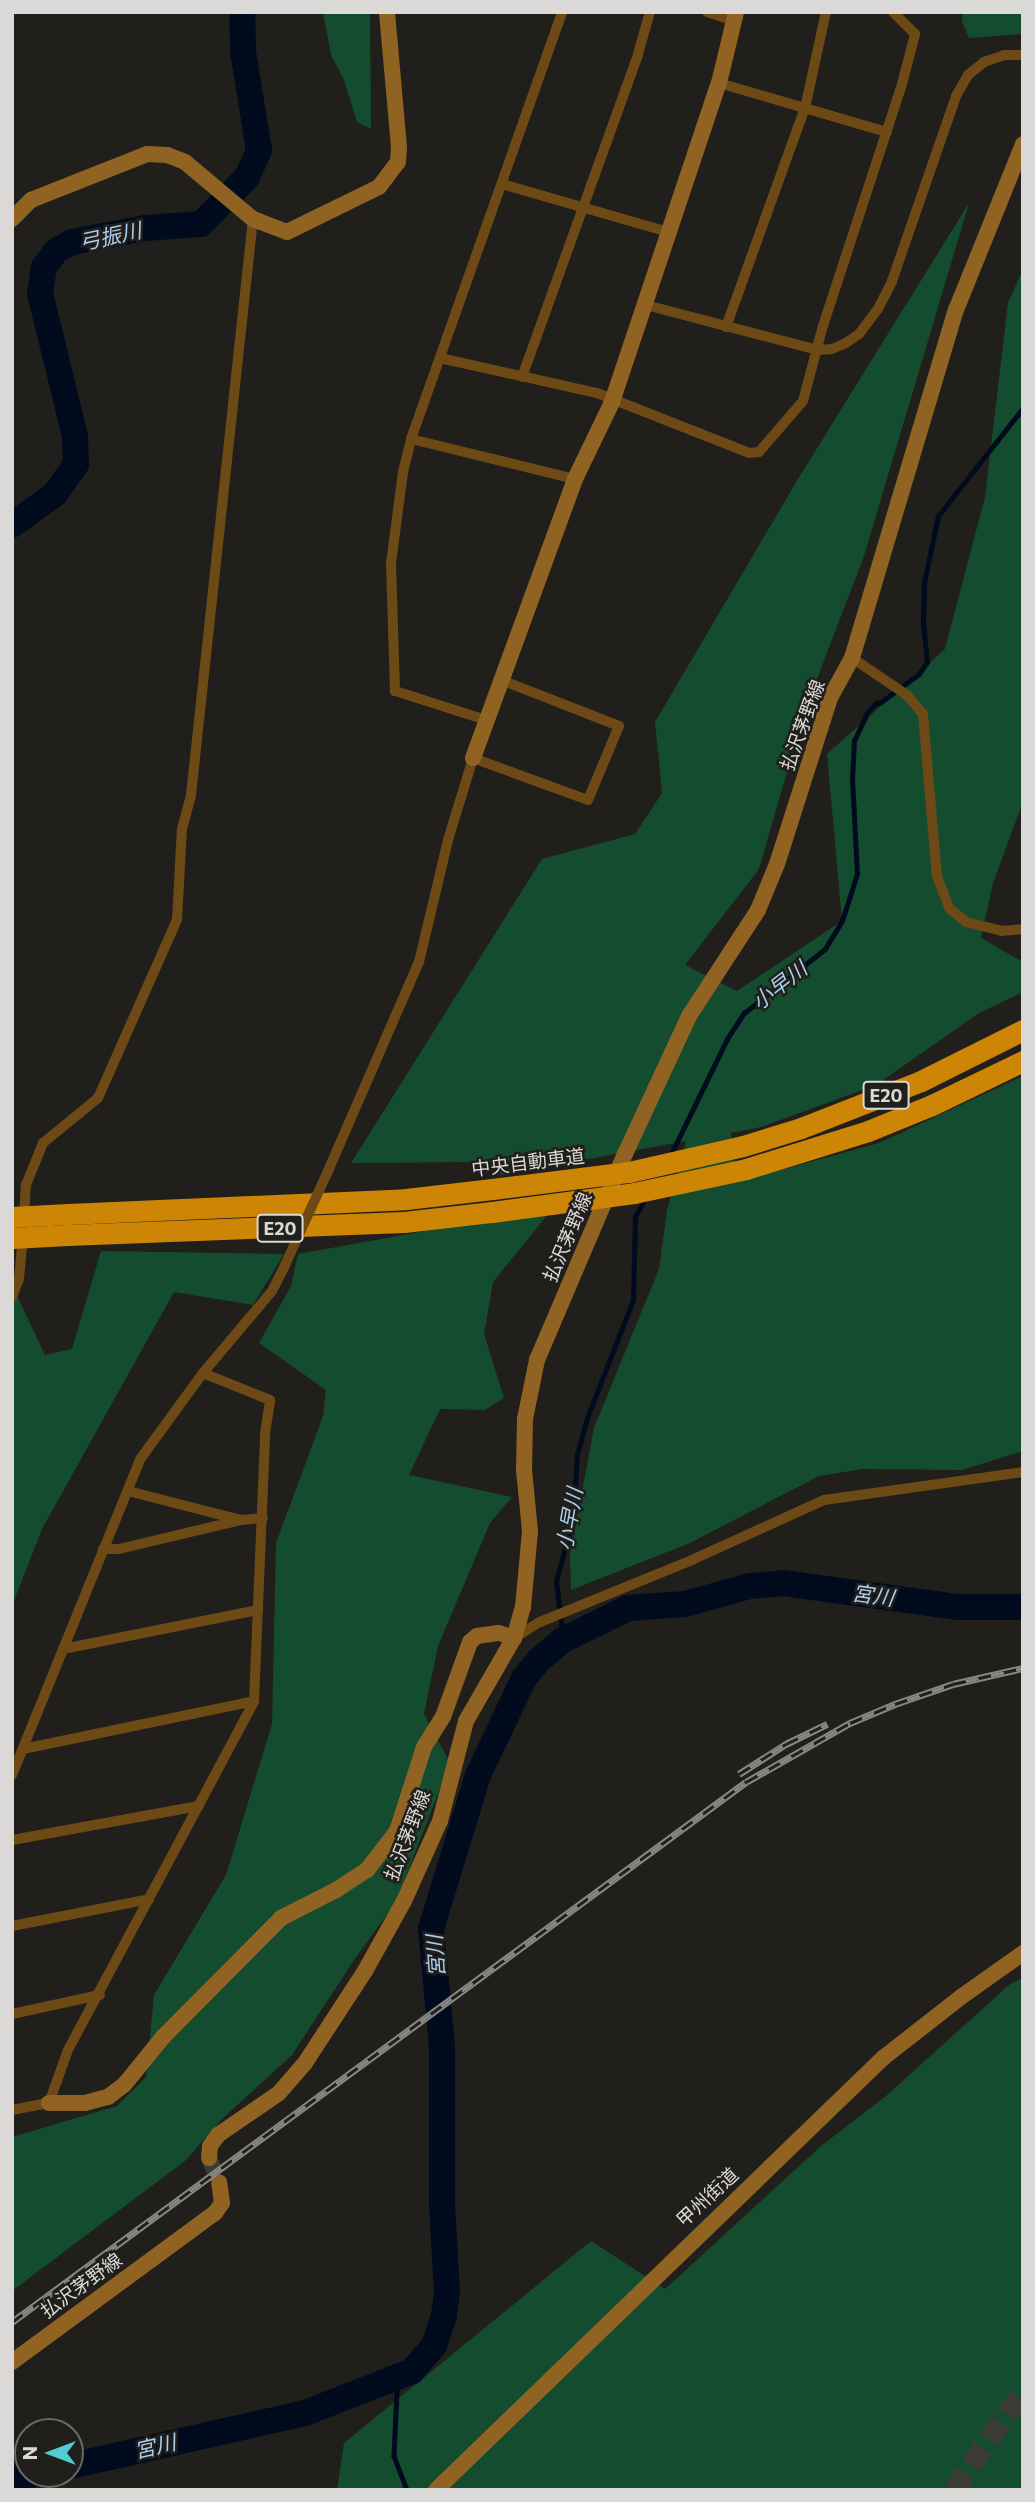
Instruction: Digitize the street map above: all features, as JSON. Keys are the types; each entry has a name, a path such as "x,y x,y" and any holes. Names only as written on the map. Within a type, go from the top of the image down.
{"highway":[{"name":"中央自動車道","path":"12,1238 68,1224 406,1199 629,1172 743,1146 801,1128 921,1081 1023,1030"},
{"name":"中央自動車道","path":"12,1217 68,1224 392,1222 621,1195 746,1169 868,1131 932,1105 1023,1061"}],"street":[{"path":"12,219 31,200 147,154 167,155 185,162 253,219 287,232 379,187 391,175 398,162 399,147 387,12"},
{"path":"486,720 395,691 391,563 403,472 411,439 562,12"},
{"path":"522,377 638,54 650,12"},
{"path":"12,1775 141,1458 203,1373 272,1291 328,1171 419,962 448,840 473,758 575,480 612,402 719,83 736,17 707,12"},
{"path":"726,327 805,108 826,12"},
{"path":"440,358 597,393 612,402 749,453 759,452 798,410 887,132 915,34 893,12"},
{"path":"646,305 817,350 832,349 846,343 859,334 878,309 892,281 956,96 968,75 994,58 1023,55"},
{"path":"719,83 887,132"},
{"name":"払沢茅野線","path":"209,2158 209,2146 218,2135 279,2093 306,2063 365,1971 404,1901 440,1821 466,1721 514,1637 523,1607 530,1531 524,1470 525,1419 537,1360 625,1154 689,1016 758,910 777,864 831,698 852,658 956,310 1023,144"},
{"path":"502,184 668,232"},
{"path":"12,1297 19,1279 26,1185 43,1143 97,1098 177,920 182,829 191,795 253,219"},
{"path":"411,439 575,480"},
{"path":"852,658 907,695 923,714 937,876 949,908 966,922 1001,931 1023,929"},
{"path":"473,758 588,800 619,726 501,680"},
{"path":"12,1199 26,1198"},
{"path":"49,2103 68,2050 100,1995 254,1701 265,1433 270,1400 203,1373"},
{"path":"12,2109 49,2103 85,2103 108,2097 124,2085 163,2036 281,1918 367,1870 397,1831 424,1747 443,1717 470,1642 477,1636 499,1633 514,1637 824,1500 1023,1472"},
{"path":"128,1491 241,1520"},
{"path":"103,1549 119,1549 241,1520 263,1518"},
{"path":"63,1649 257,1610"},
{"path":"23,1749 254,1701"},
{"path":"12,1840 199,1806"},
{"path":"12,1926 149,1899"},
{"name":"甲州街道","path":"436,2490 883,2058 1023,1953"},
{"path":"12,2014 100,1995"},
{"name":"払沢茅野線","path":"12,2362 215,2213 222,2203 219,2182"}],"green space":[{"path":"323,12 370,12 371,129 357,122 344,80 331,55"},
{"path":"963,12 1023,12 1023,34 969,38 962,22"},
{"path":"969,203 864,556 804,713 759,869 685,965 737,991 842,921 827,754 945,649 985,497 1008,303 1023,269 1023,802 993,883 981,938 1023,962 1023,992 979,1013 876,1085 761,1127 731,1133 737,1182 879,1143 1023,1076 1023,1451 962,1470 863,1469 819,1476 690,1543 571,1590 570,1556 594,1428 659,1269 667,1210 686,1141 502,1175 474,1162 351,1163 542,859 635,834 662,793 655,722 798,479"},
{"path":"553,1208 493,1282 484,1334 504,1398 485,1410 440,1409 409,1475 512,1497 490,1523 438,1646 424,1714 450,1763 396,1902 356,1957 292,2055 222,2119 185,2161 12,2291 12,2137 117,2106 146,2077 154,1995 226,1875 272,1724 276,1543 323,1416 326,1390 259,1343 291,1286 298,1254"},
{"path":"101,1251 284,1254 253,1305 174,1292 42,1529 12,1606 12,1285 45,1355 72,1349"},
{"path":"1023,1978 1023,2490 337,2490 344,2443 591,2241 665,2289 821,2146 886,2096 1010,1984"}],"waterway":[{"name":"弓振川","path":"12,525 55,494 76,464 75,436 40,294 44,267 56,251 72,242 145,228 201,224 247,177 259,150 243,51 242,12"},
{"name":"小早川","path":"670,1156 727,1039 744,1013 825,949 842,921 857,874 852,779 854,741 867,713 875,704 919,674 927,662 923,623 924,583 938,516 1023,408"},
{"name":"小早川","path":"563,1640 556,1581 573,1520 577,1455 587,1418 633,1300 635,1217 646,1197"},
{"name":"宮川","path":"84,2463 305,2413 412,2371 434,2346 444,2316 447,2291 442,2205 442,2047 431,1929 478,1775 524,1678 539,1660 563,1640 628,1608 685,1604 750,1586 783,1583 958,1607 1023,1607"},
{"path":"392,2380 397,2392 394,2456 407,2490"}],"tunnel":[{"path":"209,2158 219,2182"},
{"path":"953,2490 1023,2391"}],"railway":[{"path":"12,2322 746,1782 850,1723 895,1704 953,1684 1023,1668"},
{"path":"739,1774 786,1744 827,1724"}]}
